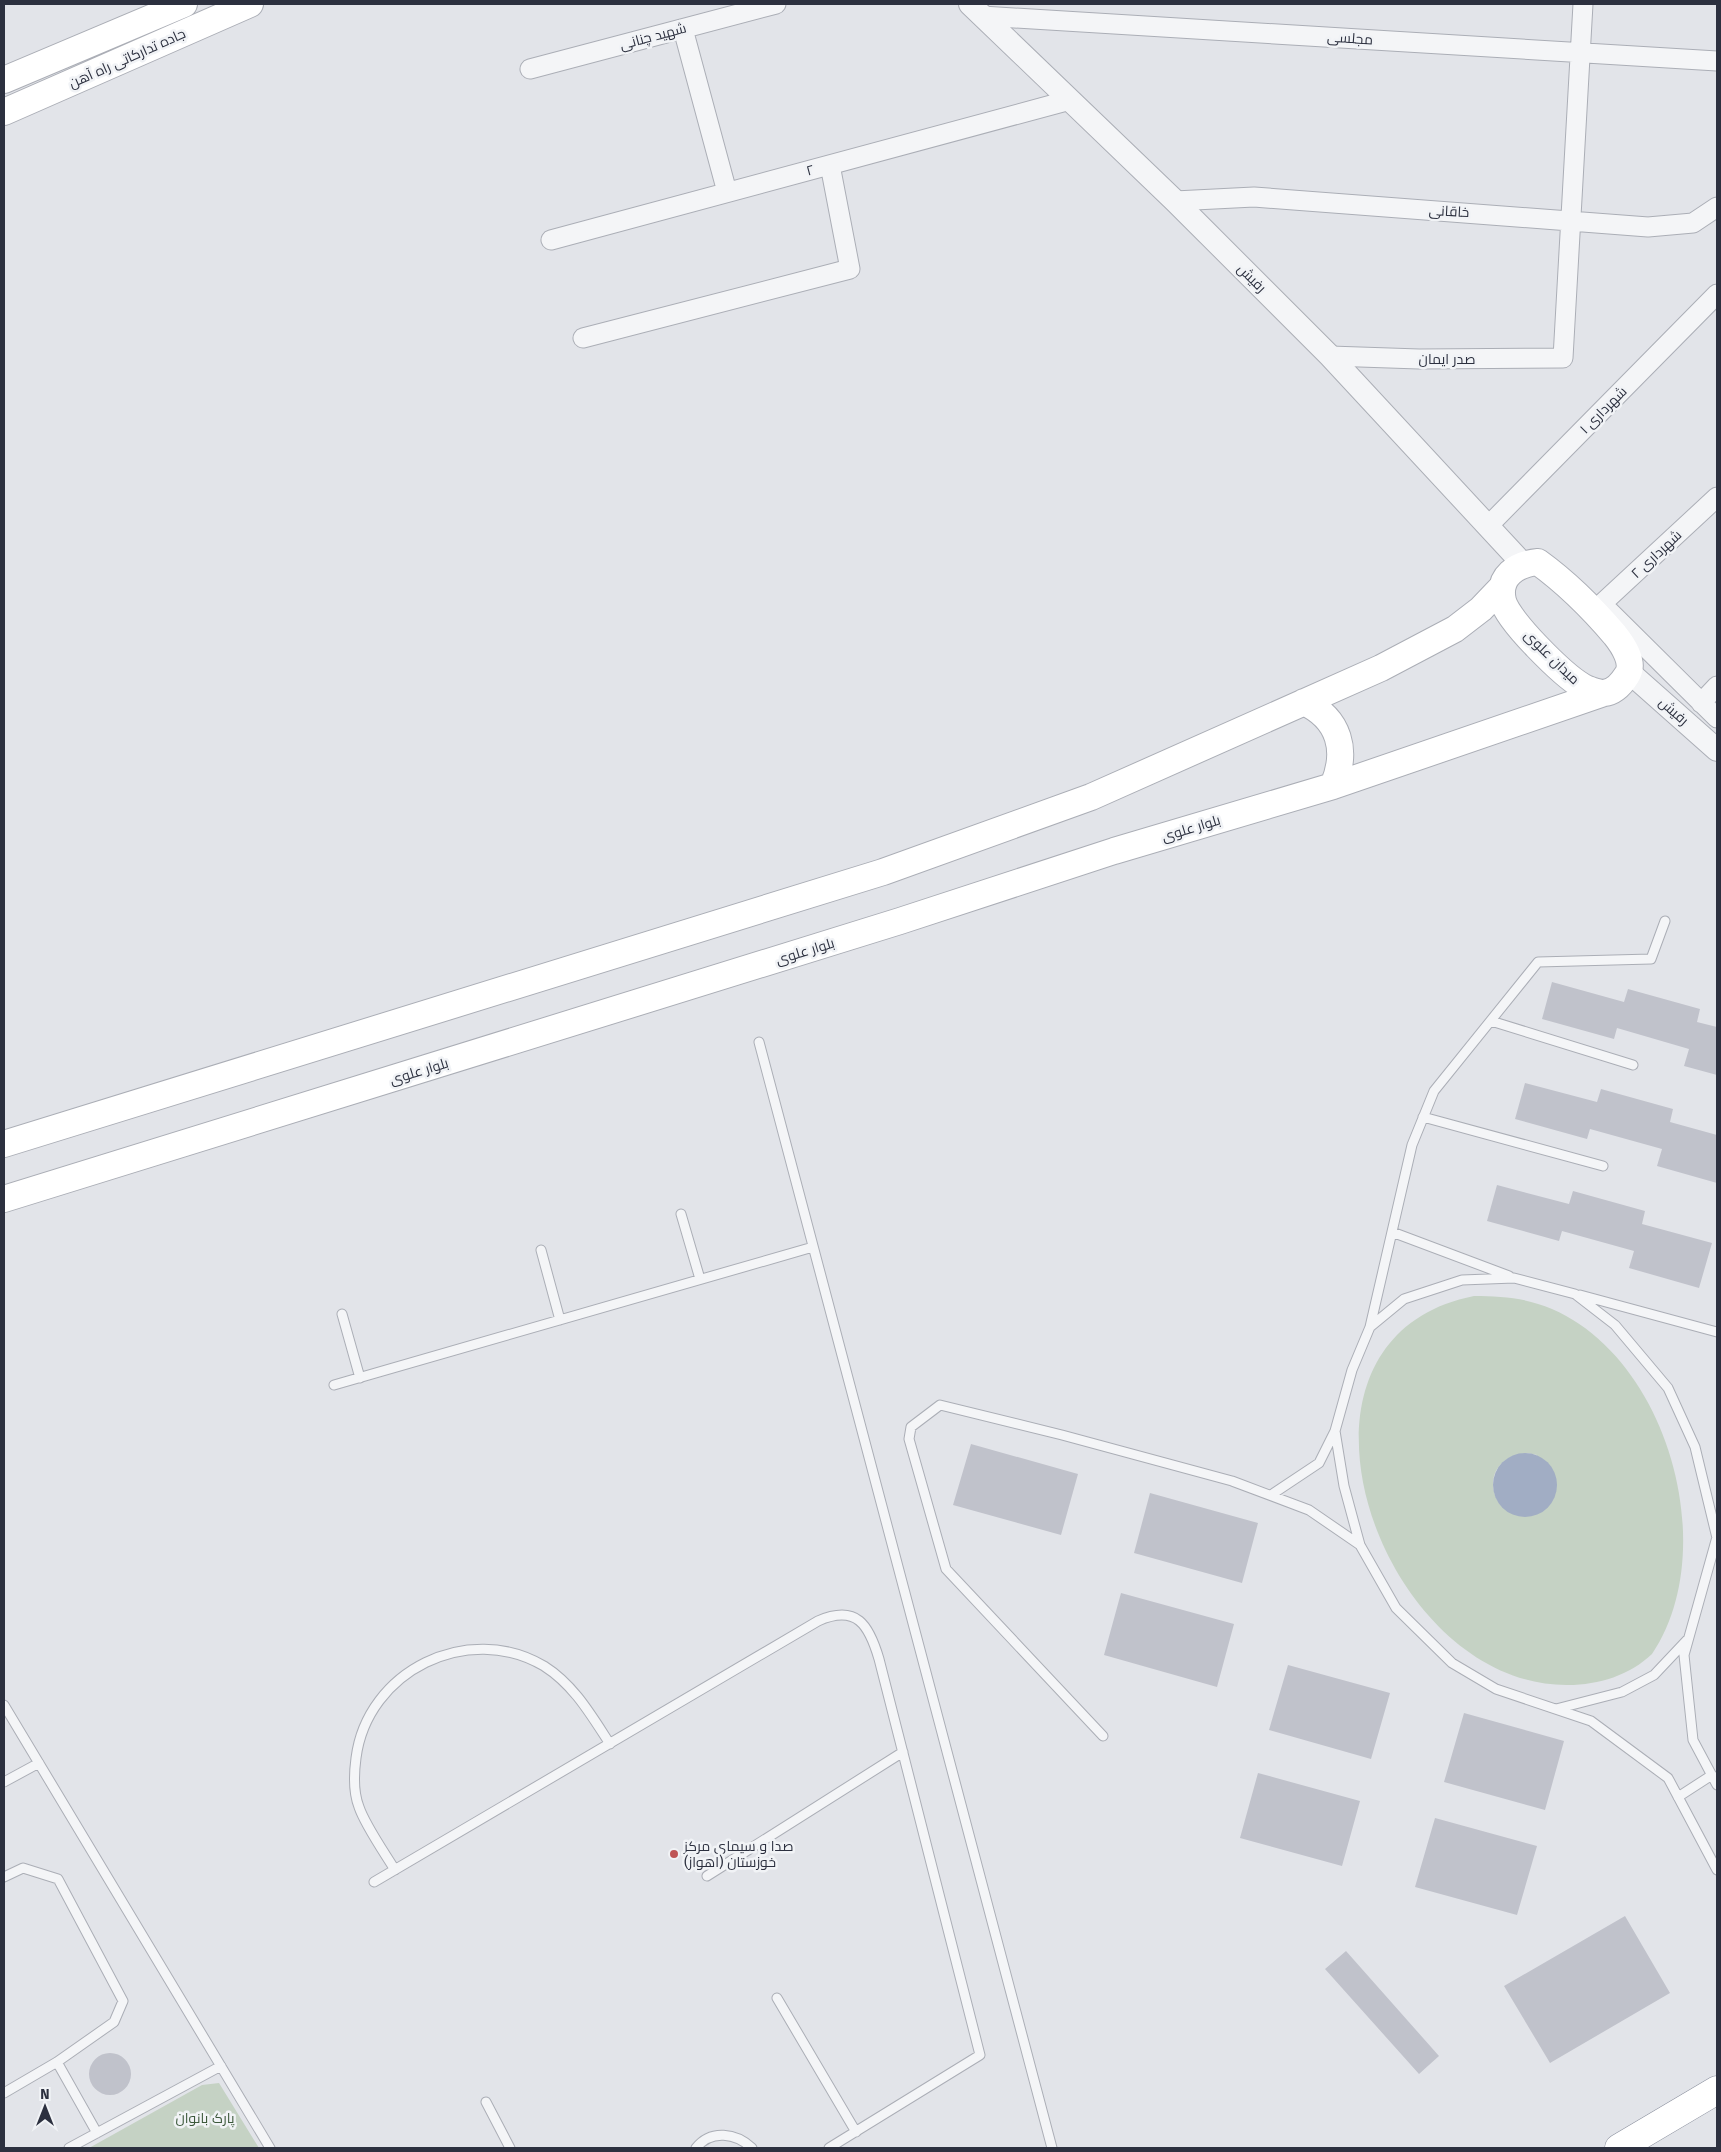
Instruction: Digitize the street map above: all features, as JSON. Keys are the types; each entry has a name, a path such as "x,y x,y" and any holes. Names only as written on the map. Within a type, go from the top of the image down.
{"highway":[{"path":"1619,2148 1717,2090"}],"main road":[{"name":"جاده تدارکاتی راه آهن","path":"4,80 184,4"},
{"name":"جاده تدارکاتی راه آهن","path":"4,112 250,4"},
{"path":"4,1144 883,872 1091,797 1381,668 1455,629 1481,609 1502,587 1509,574 1523,564 1538,562 1598,608 1621,642 1628,655 1629,672 1619,686 1604,693"},
{"name":"میدان علوی","path":"1502,587 1503,602 1512,618 1553,662 1583,687 1604,693"},
{"name":"بلوار علوی","path":"4,1199 881,927 1114,851 1333,786 1604,693"},
{"path":"1304,702 1317,708 1329,720 1337,736 1341,752 1340,770 1333,786"}],"street":[{"name":"شهید چنانی","path":"530,69 776,4"},
{"path":"1571,222 1583,4"},
{"name":"مجلسی","path":"976,10 1717,61"},
{"name":"رفیش","path":"976,10 1175,201 1330,356 1523,564"},
{"path":"683,28 727,192"},
{"name":"۲","path":"550,240 1070,100"},
{"path":"583,338 850,269 830,165"},
{"name":"خاقانی","path":"1175,201 1254,197 1372,207 1473,212 1571,222 1648,227 1693,223 1717,207"},
{"name":"صدر ایمان","path":"1330,356 1419,359 1563,358 1571,222"},
{"name":"شهرداری ۱","path":"1489,526 1717,294"},
{"name":"شهرداری ۲","path":"1598,608 1717,497"},
{"path":"1598,608 1717,718"},
{"name":"رفیش","path":"1629,672 1717,750"},
{"path":"1701,703 1717,686"}],"lane":[{"path":"1271,1496 1319,1462 1335,1431 1352,1370 1370,1327 1412,1145 1434,1091 1538,962 1651,959 1664,921"},
{"path":"1490,1021 1633,1065"},
{"path":"759,1042 1052,2148"},
{"path":"1423,1117 1603,1166"},
{"path":"681,1214 700,1279"},
{"path":"1392,1232 1514,1278 1717,1332"},
{"path":"334,1385 813,1247"},
{"path":"541,1250 560,1320"},
{"path":"1370,1327 1404,1299 1462,1280 1514,1278"},
{"path":"1575,1294 1615,1325 1668,1388 1695,1447 1717,1538 1684,1655 1692,1740 1717,1785"},
{"path":"342,1314 360,1378"},
{"path":"1103,1736 946,1569 909,1439 911,1427 940,1405 1223,1478 1309,1510 1360,1545"},
{"path":"1335,1431 1344,1486 1360,1545 1396,1608 1452,1663 1496,1689 1591,1721 1668,1778 1717,1870"},
{"path":"374,1882 818,1621 832,1615 846,1615 860,1622 872,1634 980,2055 829,2148"},
{"path":"1556,1709 1622,1692 1654,1675 1689,1638"},
{"path":"394,1870 358,1807 354,1768 362,1730 371,1712 396,1681 411,1669 429,1660 467,1650 486,1649 525,1658 559,1677 574,1690 610,1744"},
{"path":"4,1705 270,2148"},
{"path":"707,1876 903,1752"},
{"path":"4,1782 38,1763"},
{"path":"1678,1796 1712,1775"},
{"path":"4,1877 23,1868 58,1879 123,2001 114,2022 56,2062 4,2093"},
{"path":"777,1998 856,2132"},
{"path":"56,2062 97,2133"},
{"path":"68,2148 220,2066"},
{"path":"486,2102 510,2148"},
{"path":"696,2148 710,2137 721,2135 738,2138 752,2148"}],"green space":[{"path":"1474,1296 1523,1300 1552,1309 1593,1334 1627,1370 1654,1414 1672,1462 1682,1513 1682,1564 1672,1612 1652,1654 1634,1668 1602,1681 1580,1685 1568,1685 1501,1671 1443,1631 1398,1574 1369,1507 1359,1439 1371,1375 1408,1325","holes":["1528,1453 1537,1455 1541,1512 1524,1516 1510,1512 1500,1504 1494,1492 1493,1479 1499,1467 1510,1458"]},
{"name":"پارک بانوان","path":"219,2083 259,2148 89,2148 202,2085"}],"water":[{"path":"1525,1453 1543,1458 1548,1462 1552,1467 1557,1485 1552,1503 1548,1508 1543,1512 1525,1517 1507,1512 1502,1508 1498,1503 1493,1485 1498,1467 1502,1462 1507,1458"}],"building":[{"path":"1552,982 1624,1002 1628,989 1700,1009 1697,1022 1717,1027 1717,1075 1684,1066 1689,1049 1617,1028 1614,1039 1542,1019"},
{"path":"1525,1083 1597,1102 1601,1089 1673,1109 1670,1122 1717,1135 1717,1183 1657,1166 1662,1149 1590,1129 1587,1139 1515,1119"},
{"path":"1497,1185 1569,1204 1573,1191 1645,1211 1642,1224 1712,1243 1699,1288 1629,1268 1634,1251 1562,1231 1559,1241 1487,1221"},
{"path":"971,1444 1078,1474 1061,1535 953,1505"},
{"path":"1150,1493 1258,1523 1242,1583 1134,1553"},
{"path":"1121,1593 1234,1624 1217,1687 1104,1655"},
{"path":"1288,1665 1390,1693 1371,1759 1269,1730"},
{"path":"1464,1713 1564,1741 1545,1810 1444,1782"},
{"path":"1258,1773 1360,1801 1342,1866 1240,1838"},
{"path":"1435,1818 1537,1846 1517,1915 1415,1887"},
{"path":"1625,1916 1670,1993 1550,2063 1504,1986"},
{"path":"1346,1951 1439,2056 1419,2074 1325,1969"},
{"path":"114,2053 122,2056 128,2062 131,2074 128,2086 122,2092 106,2095 98,2092 92,2086 89,2070 92,2062 98,2056"}],"place":[{"name":"صدا و سیمای مرکز خوزستان (اهواز)","path":"674,1854"}]}
